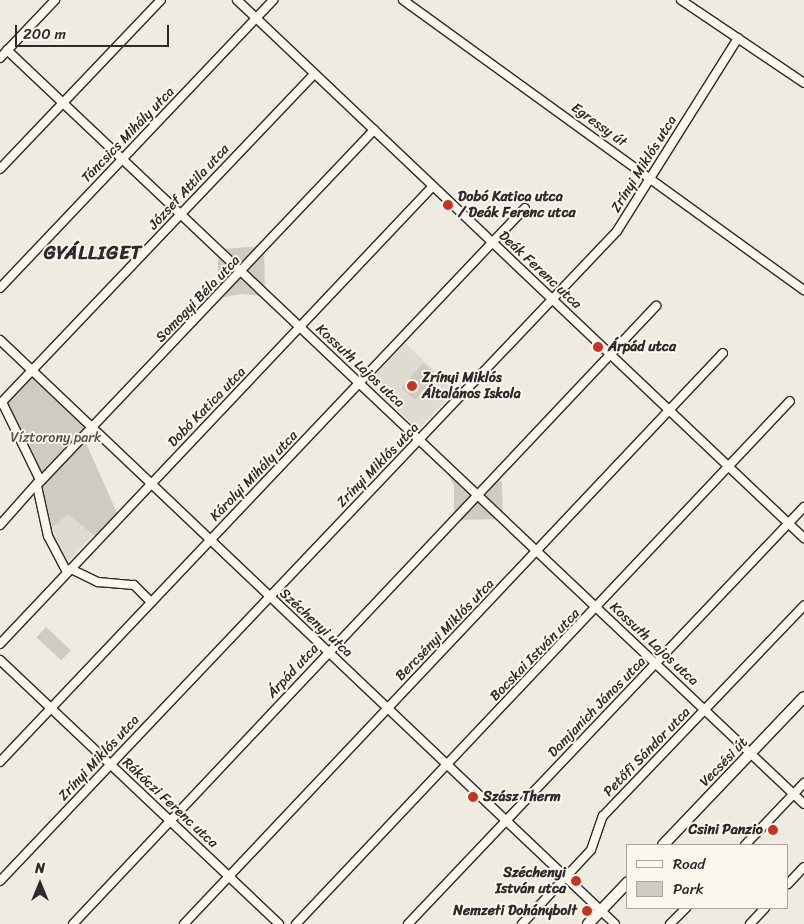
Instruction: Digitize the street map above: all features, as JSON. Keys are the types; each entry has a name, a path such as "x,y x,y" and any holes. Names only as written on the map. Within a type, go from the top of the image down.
{"main road":[{"name":"Vecsési út","path":"664,844 804,697"},
{"path":"588,924 626,884"}],"street":[{"path":"0,58 55,0"},
{"path":"0,169 161,0"},
{"name":"Deák Ferenc utca","path":"236,0 804,538"},
{"name":"Táncsics Mihály utca","path":"0,288 273,0"},
{"name":"Egressy út","path":"403,0 804,290"},
{"path":"681,0 804,83"},
{"name":"Zrínyi Miklós utca","path":"0,881 617,231 738,38"},
{"name":"Kossuth Lajos utca","path":"7,50 804,804"},
{"name":"József Attila utca","path":"1,403 314,74"},
{"name":"Somogyi Béla utca","path":"0,525 374,130"},
{"name":"Dobó Katica utca","path":"0,644 433,186"},
{"name":"Károlyi Mihály utca","path":"0,762 525,208"},
{"name":"Árpád utca","path":"73,924 656,306"},
{"name":"Széchenyi utca","path":"0,340 567,876 615,924"},
{"name":"Bercsényi Miklós utca","path":"184,924 723,353"},
{"name":"Bocskai István utca","path":"296,924 597,608 790,401"},
{"path":"1,403 39,483 48,536 69,571 98,582 134,585 151,602"},
{"name":"Damjanich János utca","path":"408,924 804,507"},
{"name":"Petőfi Sándor utca","path":"522,924 591,850 603,816 804,606"},
{"name":"Rákóczi Ferenc utca","path":"0,660 279,924"},
{"path":"746,844 804,783"},
{"path":"789,883 804,868"},
{"path":"670,924 685,909"},
{"path":"750,924 764,909"}],"shaded area":[{"name":"Zrínyi Miklós Általános Iskola","path":"405,343 455,390 419,430 368,382"},
{"path":"68,514 93,535 67,563 51,529"}],"green space":[{"path":"262,246 244,265 239,265 222,249"},
{"path":"264,251 265,290 246,269"},
{"path":"218,253 235,273 218,292"},
{"path":"240,276 243,276 264,296 241,294 220,298"},
{"path":"423,363 437,375 415,400 401,388"},
{"name":"Víztorony park","path":"31,373 93,433 85,441 118,515 97,538 68,514 51,529 41,486 44,482 4,403"},
{"path":"451,474 472,493 454,518 454,486 449,476"},
{"path":"497,479 502,482 503,515 484,497"},
{"path":"476,500 479,500 500,519 458,520"},
{"path":"46,627 71,650 61,660 36,637"}],"place":[{"name":"Dobó Katica utca / Deák Ferenc utca","path":"448,205"},
{"name":"Árpád utca","path":"598,347"},
{"name":"Zrínyi Miklós Általános Iskola","path":"412,386"},
{"name":"Szász Therm","path":"473,797"},
{"name":"Csini Panzio","path":"773,830"},
{"name":"Széchenyi István utca","path":"576,881"},
{"name":"Nemzeti Dohánybolt","path":"587,911"}],"district":[{"name":"GYÁLLIGET","path":"93,253"}]}
